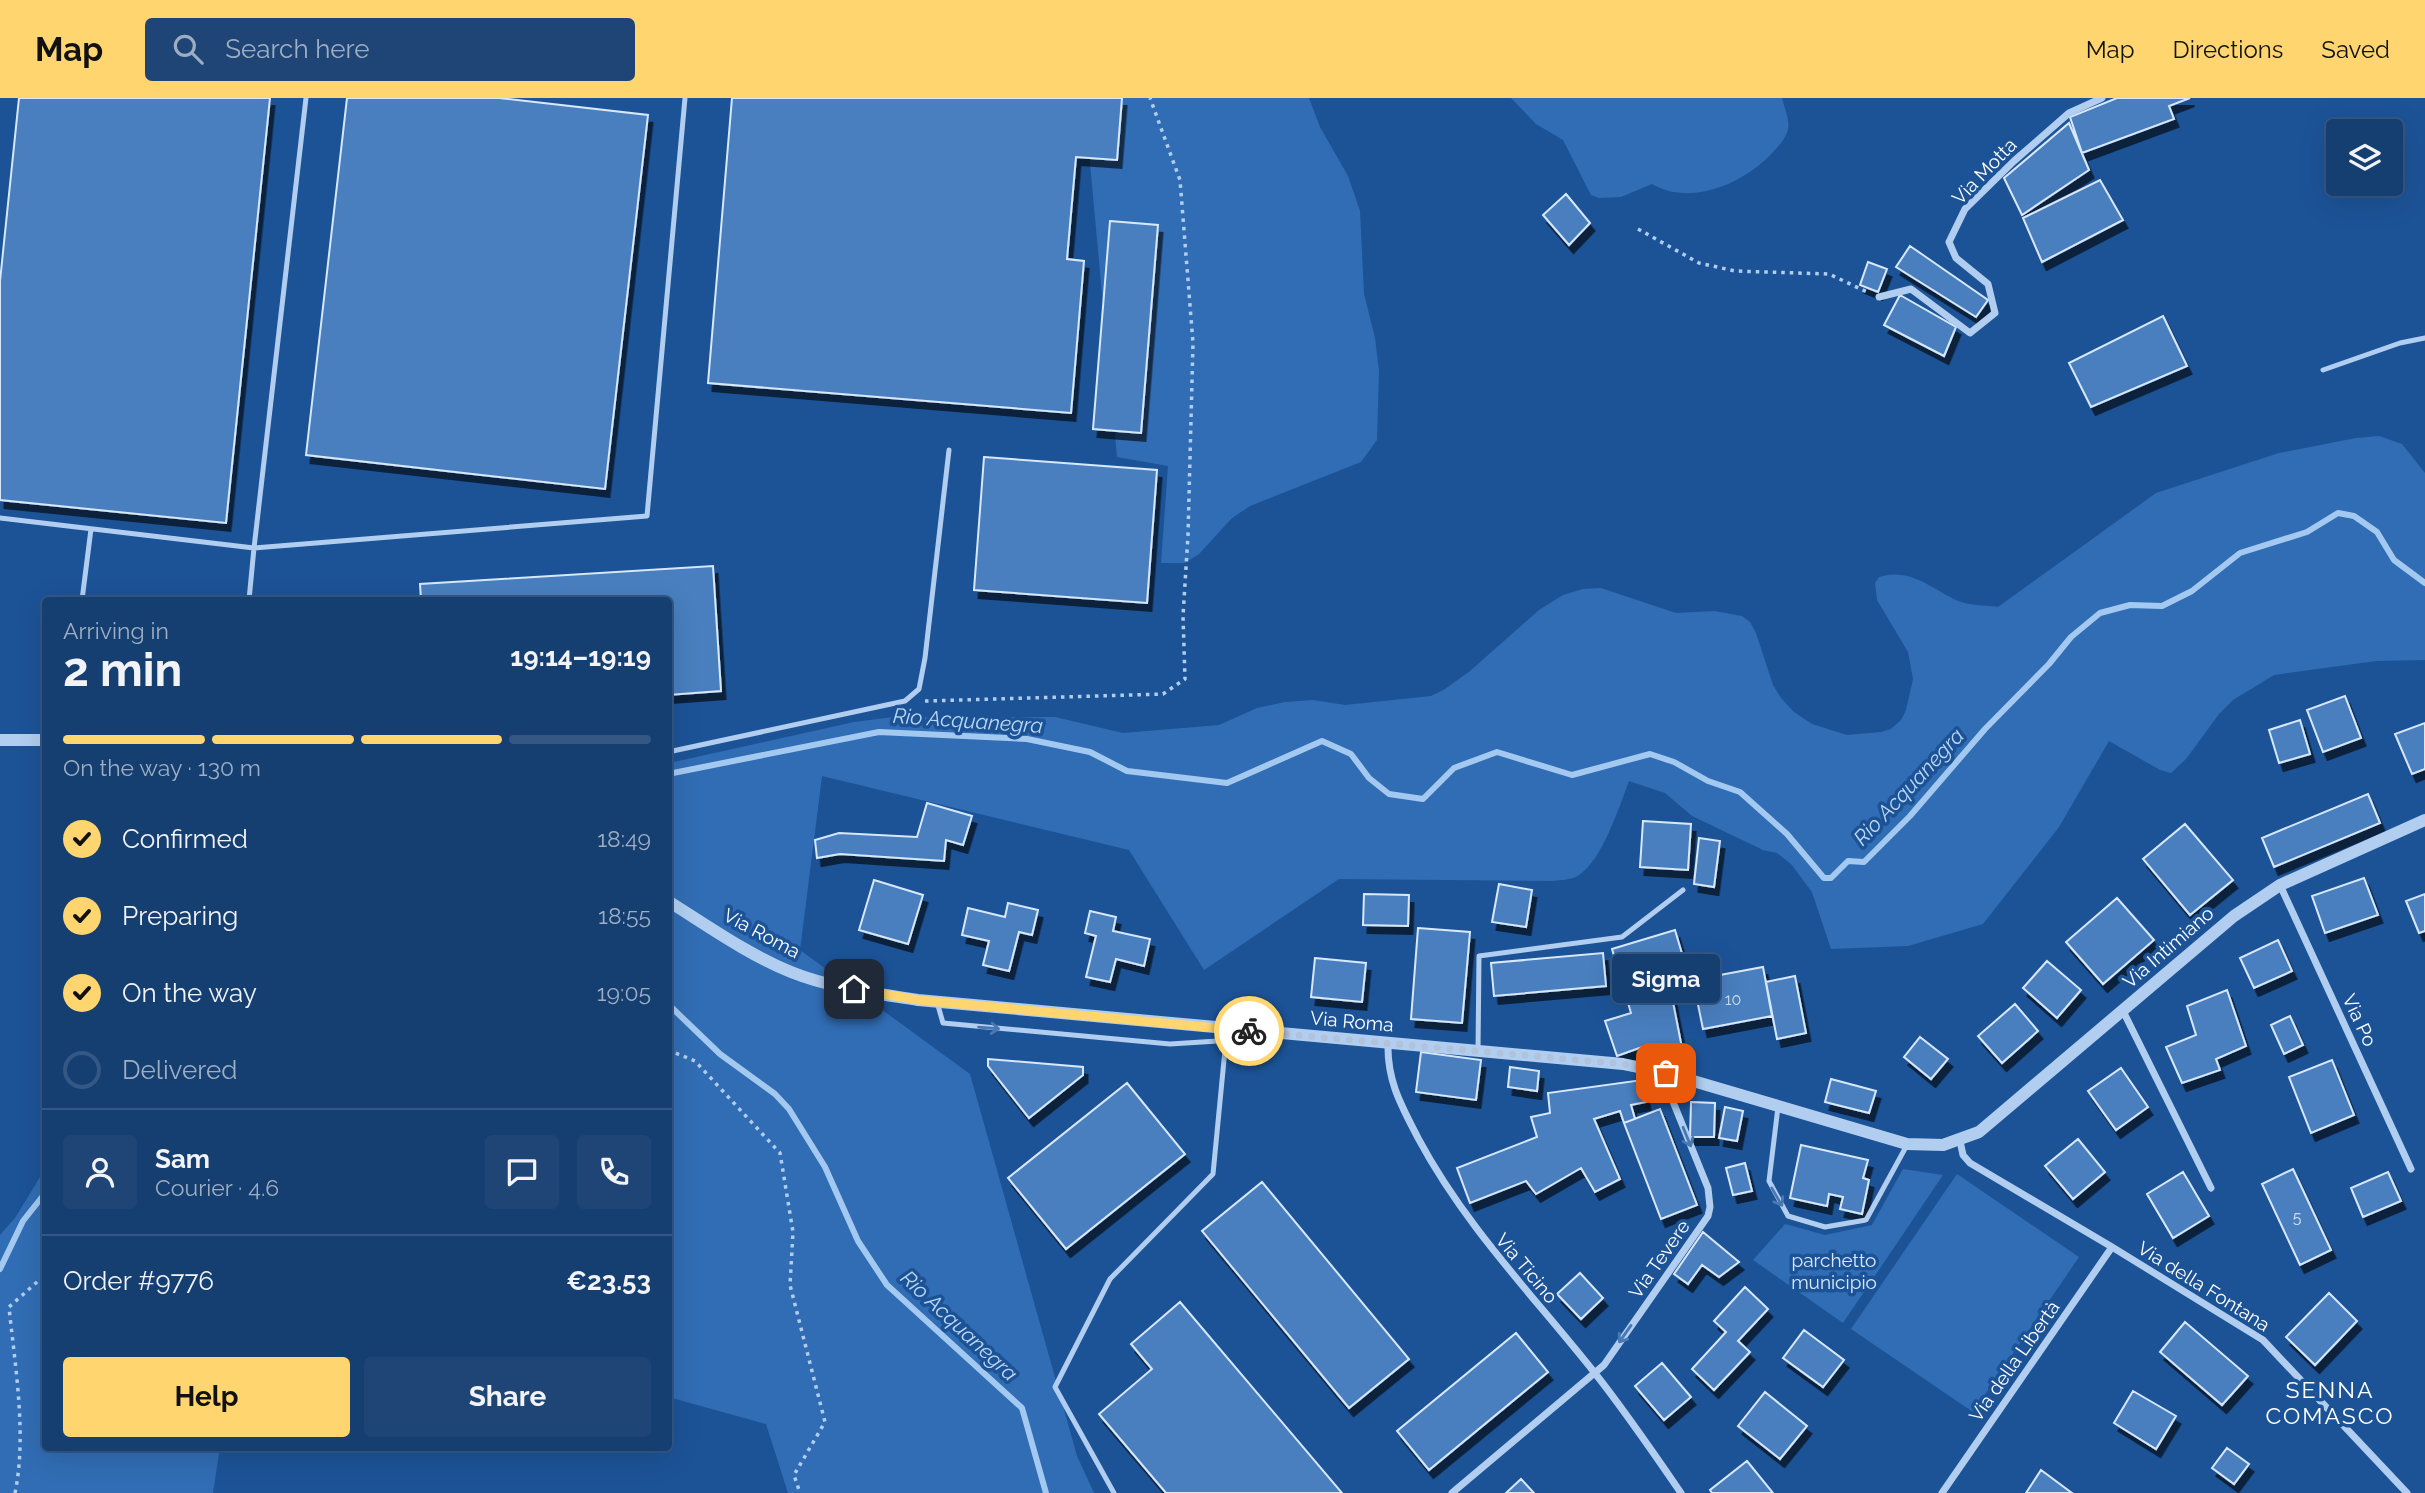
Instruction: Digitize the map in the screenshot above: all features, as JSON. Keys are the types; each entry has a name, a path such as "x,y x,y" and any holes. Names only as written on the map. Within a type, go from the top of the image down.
{"street":[{"name":"Via Motta","path":"1878,297 1911,289 1970,333 1995,313 1988,284 1956,258 1949,242 1965,208 2069,113 2102,98"},
{"path":"0,740 42,740"},
{"name":"Via Intimiano","path":"1960,1141 1979,1132 2234,916 2280,885 2425,820"},
{"name":"Via Po","path":"2280,885 2411,1169"},
{"name":"Via Roma","path":"672,904 743,948 790,972 833,985 937,1002 1623,1064 1666,1073 1907,1144 1943,1145 1960,1141"},
{"path":"2123,1011 2211,1188"},
{"name":"Via Ticino","path":"1388,1043 1390,1078 1398,1100 1437,1174 1480,1236 1594,1373 1681,1493"},
{"name":"Via Tevere","path":"1594,1373 1604,1365 1702,1224 1710,1206 1708,1188 1665,1082 1666,1073"},
{"name":"Via della Fontana","path":"1960,1141 1963,1154 1970,1163 2263,1340 2407,1493"},
{"name":"Via della Libertà","path":"1942,1493 2112,1247"},
{"path":"1452,1493 1594,1373"}],"lane":[{"path":"249,597 306,98"},
{"path":"0,518 254,548 647,516 685,98"},
{"path":"2323,370 2425,338"},
{"path":"672,751 905,701 919,689 949,450"},
{"path":"82,597 91,529"},
{"path":"1478,1051 1479,956 1622,937 1683,890"},
{"path":"937,1002 943,1023 1050,1033 1170,1044 1218,1041 1227,1029"},
{"path":"1114,1493 1055,1387 1110,1279 1213,1174 1227,1029"},
{"path":"1778,1107 1769,1181 1788,1216 1825,1227 1866,1220 1907,1144"}],"path":[{"path":"905,701 1163,694 1185,679 1183,616 1194,343 1180,180 1150,98"},
{"path":"1638,229 1699,263 1735,271 1829,274 1878,297"},
{"path":"672,1051 695,1061 780,1153 793,1232 790,1285 825,1422 794,1475 800,1493"},
{"path":"15,1493 19,1474 18,1404 9,1307 42,1278"}],"green space":[{"path":"1084,98 1309,98 1320,127 1348,176 1360,211 1364,294 1375,338 1379,371 1377,440 1361,462 1250,506 1232,518 1199,554 1185,563 1161,563 1168,466 1117,457"},
{"path":"1511,98 1782,98 1788,125 1782,142 1775,150 1733,182 1700,192 1683,193 1652,184 1621,197 1599,198 1591,195 1563,140 1536,124"},
{"path":"2379,436 2402,444 2425,473 2425,660 2376,661 2274,675 2233,700 2219,714 2186,759 2171,773 2160,770 2109,741 2059,827 1983,924 1908,946 1831,949 1812,892 1791,864 1777,853 1763,850 1692,816 1665,793 1629,781 1603,845 1588,867 1576,877 1552,881 1339,879 1204,970 1129,850 822,776 800,950 970,1074 1077,1456 1094,1493 788,1493 766,1424 672,1398 672,762 854,722 909,715 934,718 1055,717 1123,733 1219,725 1257,708 1285,702 1313,700 1345,705 1431,696 1470,671 1539,610 1563,595 1583,589 1601,588 1676,613 1714,611 1742,616 1750,622 1756,633 1773,685 1794,712 1812,724 1847,735 1881,732 1891,729 1901,720 1913,679 1908,652 1877,600 1875,583 1879,577 1911,577 1963,603 1998,607 2156,493 2279,453"},
{"name":"parchetto municipio","path":"1903,1169 1943,1175 1843,1323 1753,1260 1785,1224 1825,1235 1872,1225"},
{"path":"42,1174 42,1451 219,1451 213,1493 0,1493 0,1235 15,1218"},
{"path":"1957,1174 2079,1257 1973,1412 1851,1329"}],"building":[{"path":"19,98 270,98 226,523 0,500 0,281"},
{"path":"347,98 499,98 648,115 605,489 306,455"},
{"path":"732,98 1122,98 1117,160 1076,157 1067,259 1084,261 1071,413 708,383"},
{"path":"2117,98 2190,98 2169,106 2174,119 2082,153 2070,117"},
{"path":"2069,123 2089,170 2022,215 2004,178"},
{"path":"2100,180 2123,220 2042,262 2023,218"},
{"path":"1566,194 1590,223 1569,245 1543,215"},
{"path":"1110,221 1158,225 1141,433 1093,429"},
{"path":"1910,246 1988,300 1976,317 1896,267"},
{"path":"1868,262 1887,269 1878,292 1860,285"},
{"path":"1900,295 1956,327 1944,356 1884,325"},
{"path":"2163,316 2187,366 2091,407 2069,363"},
{"path":"984,457 1157,470 1147,603 974,590"},
{"path":"713,566 721,691 672,695 672,597 421,597 420,584"},
{"path":"2345,696 2361,738 2323,752 2307,710"},
{"path":"2300,720 2310,754 2279,763 2269,730"},
{"path":"2425,723 2425,769 2412,774 2395,734"},
{"path":"2368,794 2380,823 2274,867 2262,838"},
{"path":"927,803 972,816 963,845 946,840 944,861 840,854 817,858 815,840 839,833 917,837"},
{"path":"1643,821 1691,824 1688,870 1640,867"},
{"path":"2185,824 2233,880 2190,915 2143,859"},
{"path":"1699,838 1720,841 1714,887 1694,884"},
{"path":"2364,878 2378,915 2325,933 2312,896"},
{"path":"874,880 923,895 908,944 859,930"},
{"path":"1499,884 1532,890 1526,927 1492,922"},
{"path":"1364,894 1409,895 1408,926 1363,925"},
{"path":"2425,894 2425,931 2419,933 2406,901"},
{"path":"2117,898 2154,940 2103,984 2066,942"},
{"path":"1008,903 1038,910 1032,935 1019,932 1009,971 983,965 989,941 962,935 968,908 1005,917"},
{"path":"1090,911 1116,917 1113,931 1150,939 1144,966 1116,959 1110,982 1086,977 1096,936 1085,933"},
{"path":"1418,928 1470,932 1462,1023 1411,1019"},
{"path":"1675,930 1683,957 1620,977 1612,949"},
{"path":"2278,940 2292,971 2254,988 2240,958"},
{"path":"1603,953 1606,986 1494,996 1491,963"},
{"path":"1315,958 1366,963 1362,1002 1311,997"},
{"path":"2047,961 2081,990 2057,1018 2023,988"},
{"path":"1763,967 1772,1016 1703,1029 1693,980"},
{"path":"1795,976 1806,1033 1777,1039 1766,982"},
{"path":"2227,990 2246,1046 2216,1059 2220,1070 2182,1083 2166,1047 2196,1035 2187,1006"},
{"path":"1671,992 1683,1053 1646,1061 1645,1046 1617,1056 1605,1021 1631,1013 1628,1003"},
{"path":"2015,1004 2038,1031 2002,1063 1978,1036"},
{"path":"2290,1016 2303,1045 2284,1054 2271,1025"},
{"path":"1920,1037 1948,1059 1931,1079 1904,1057"},
{"path":"1421,1052 1481,1060 1476,1100 1416,1092"},
{"path":"988,1059 1083,1067 1083,1075 1029,1118 988,1066"},
{"path":"2332,1060 2354,1115 2311,1133 2289,1077"},
{"path":"1510,1067 1539,1071 1537,1091 1508,1087"},
{"path":"2121,1068 2148,1107 2116,1130 2088,1091"},
{"path":"1831,1079 1876,1091 1869,1113 1825,1102"},
{"path":"1642,1080 1646,1102 1631,1105 1635,1119 1624,1123 1620,1111 1594,1119 1620,1179 1595,1192 1581,1168 1536,1194 1526,1181 1470,1203 1457,1168 1537,1137 1531,1117 1550,1113 1548,1093"},
{"path":"1127,1083 1185,1154 1066,1249 1008,1178"},
{"path":"1691,1102 1715,1103 1714,1137 1690,1137"},
{"path":"1725,1107 1743,1111 1737,1141 1719,1138"},
{"path":"1660,1109 1697,1205 1661,1219 1624,1123"},
{"path":"2078,1139 2105,1172 2073,1199 2045,1166"},
{"path":"1801,1145 1868,1160 1863,1178 1869,1180 1862,1214 1840,1209 1843,1197 1829,1194 1827,1206 1790,1198"},
{"path":"1745,1163 1752,1191 1733,1195 1726,1168"},
{"path":"2293,1169 2331,1250 2300,1265 2262,1184"},
{"path":"2183,1172 2209,1216 2173,1238 2147,1194"},
{"path":"2388,1172 2401,1201 2363,1217 2351,1188"},
{"path":"1262,1182 1409,1359 1349,1408 1202,1231"},
{"path":"1703,1232 1739,1262 1719,1277 1702,1265 1688,1284 1674,1274"},
{"path":"1580,1273 1603,1298 1581,1319 1557,1294"},
{"path":"1745,1287 1768,1309 1738,1341 1750,1352 1714,1390 1692,1369 1726,1332 1714,1321"},
{"path":"2329,1293 2357,1321 2315,1365 2286,1337"},
{"path":"1180,1302 1342,1493 1166,1493 1099,1414 1152,1369 1131,1344"},
{"path":"2185,1322 2248,1376 2222,1405 2160,1352"},
{"path":"1804,1330 1844,1360 1823,1387 1783,1358"},
{"path":"1516,1333 1548,1372 1429,1470 1397,1431"},
{"path":"1662,1363 1691,1397 1664,1420 1635,1386"},
{"path":"2133,1391 2176,1416 2156,1449 2114,1423"},
{"path":"1765,1392 1807,1426 1780,1459 1738,1426"},
{"path":"2227,1448 2249,1464 2234,1484 2212,1468"},
{"path":"1747,1461 1773,1493 1712,1493 1710,1490"},
{"path":"2041,1470 2072,1493 2026,1493"},
{"path":"1521,1479 1534,1493 1506,1493"}],"waterway":[{"name":"Rio Acquanegra","path":"672,773 879,732 1027,739 1090,752 1127,771 1227,783 1322,741 1351,754 1369,778 1389,794 1423,799 1454,768 1497,752 1572,775 1650,754 1674,762 1708,781 1740,792 1787,834 1824,878 1831,878 1848,861 1864,862 1910,816 1985,729 2049,664 2071,637 2100,613 2130,605 2162,606 2192,591 2240,553 2307,532 2338,513 2354,516 2377,532 2394,560 2425,583"},
{"name":"Rio Acquanegra","path":"672,1008 720,1054 775,1094 789,1109 825,1167 858,1241 887,1285 1022,1408 1046,1493"},
{"name":"Rio Acquanegra","path":"0,1269 23,1221 42,1197"}],"way so far":[{"path":"1249,1031 1623,1064 1666,1073"}],"place":[{"name":"Sigma","path":"1666,1073"}],"district":[{"name":"SENNA COMASCO","path":"2330,1403"}],"route":[{"path":"854,989 918,1000 1249,1031"}]}
